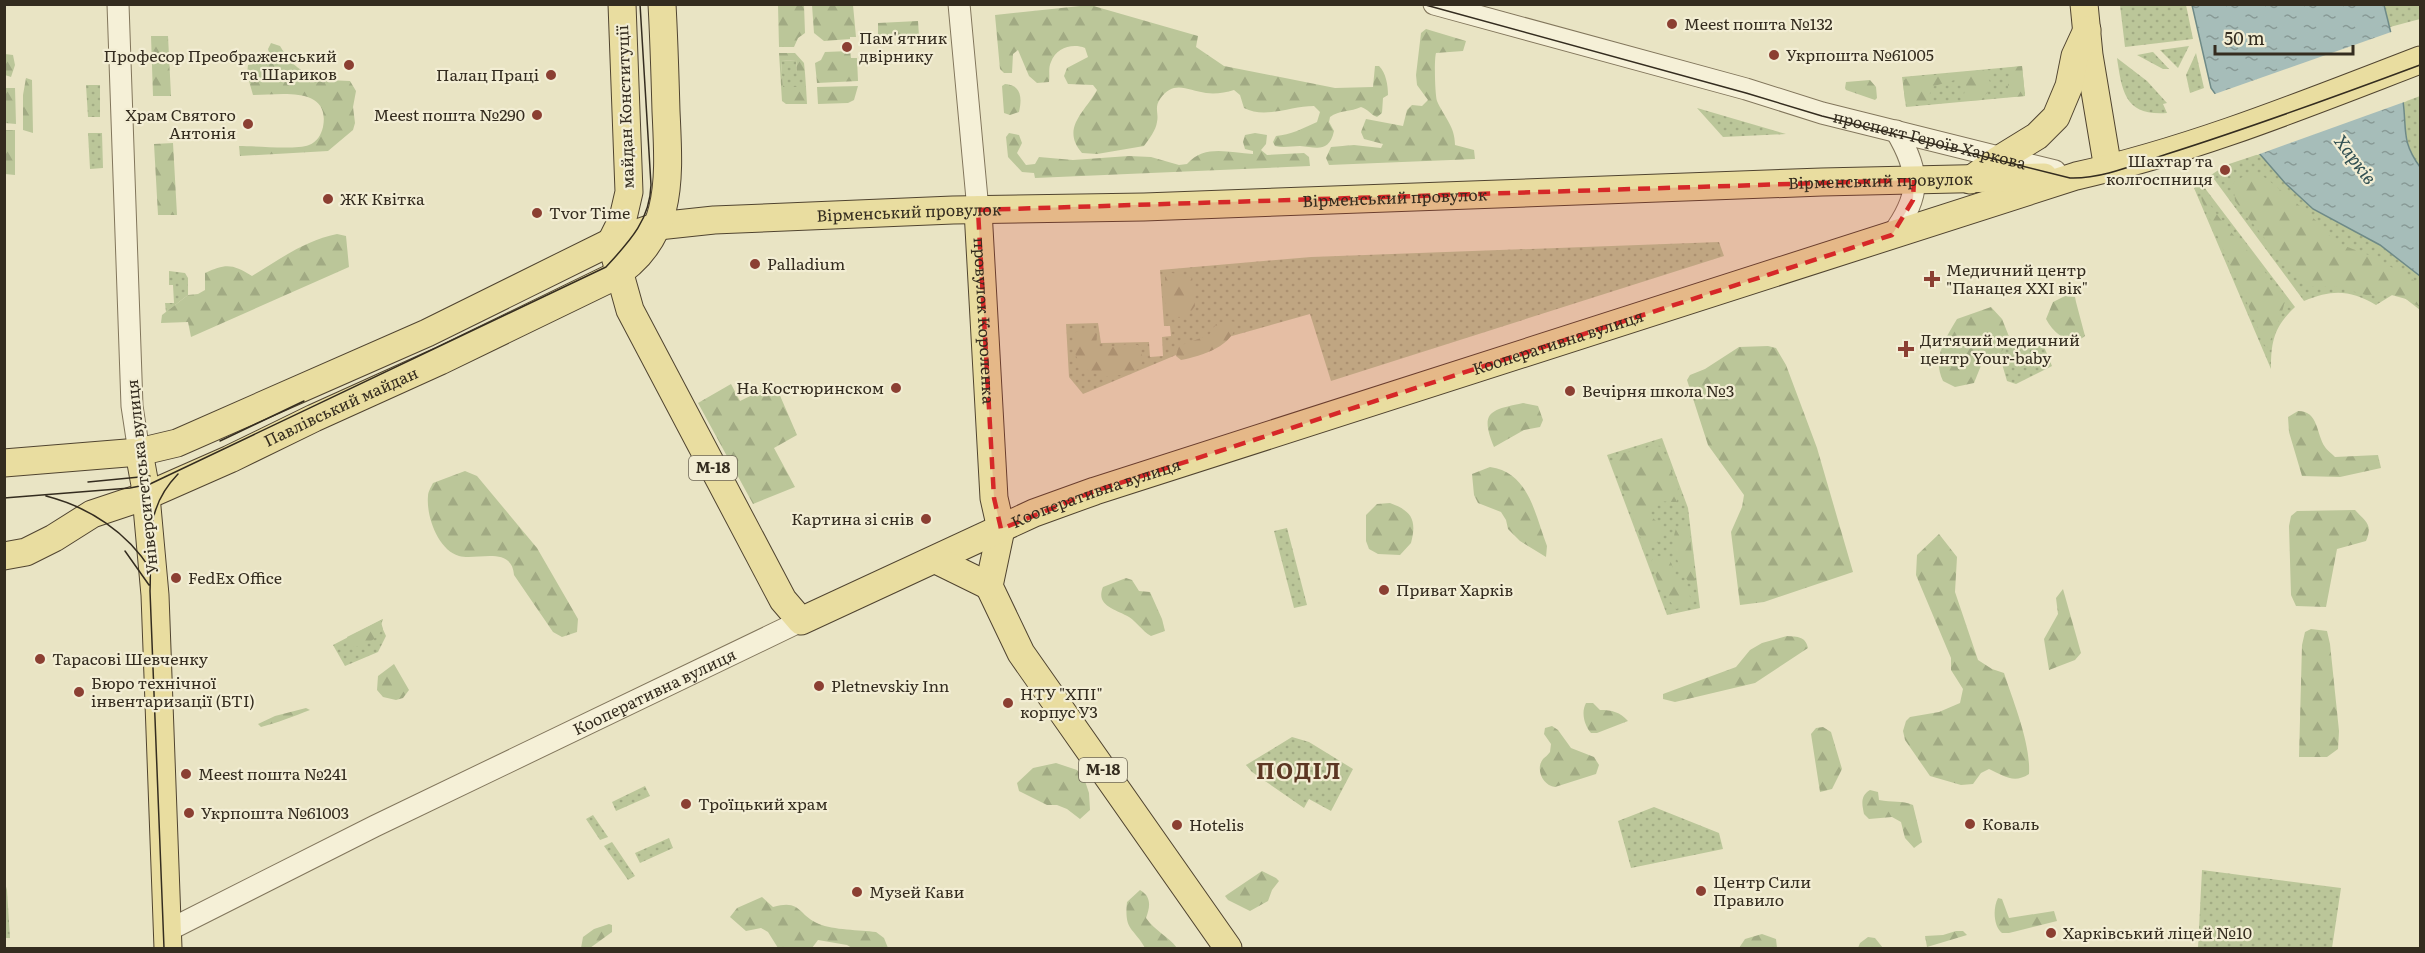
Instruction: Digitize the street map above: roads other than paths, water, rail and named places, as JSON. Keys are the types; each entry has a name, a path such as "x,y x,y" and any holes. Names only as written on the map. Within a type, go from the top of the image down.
{"main road":[{"name":"майдан Конституції","path":"611,242 625,212 629,192 622,4"},
{"path":"658,226 668,184 662,4"},
{"path":"1892,235 2001,157 2037,136 2056,117 2069,86 2086,17"},
{"path":"2086,17 2108,169"},
{"name":"проспект Героїв Харкова","path":"2076,176 2108,169 2207,138 2416,62"},
{"name":"Вірменський провулок","path":"658,226 714,220 978,210 1132,208 2076,176"},
{"name":"Кооперативна вулиця","path":"801,621 1034,513 1095,491 2076,176"},
{"name":"провулок Короленка","path":"978,210 994,498 1001,529"},
{"name":"Павлівський майдан","path":"4,463 139,452 177,444 427,333 611,242 658,226"},
{"name":"Павлівський майдан","path":"4,556 26,552 54,538 92,514 146,496 230,459 440,361 620,273 644,252 658,226"},
{"path":"611,242 620,273"},
{"name":"М-18","path":"620,273 630,310 783,600 801,621"},
{"name":"Університетська вулиця","path":"139,452 146,496 154,595 167,940"},
{"path":"936,560 989,586 1001,529"},
{"name":"М-18","path":"989,586 1021,653 1228,948"}],"street":[{"name":"Університетська вулиця","path":"118,4 132,406 139,452"},
{"name":"провулок Короленка","path":"959,4 978,210"},
{"name":"проспект Героїв Харкова","path":"1434,4 1746,89 1822,113 2076,176"},
{"path":"1892,235 1907,215 1913,200 1914,180 1910,157 1896,131"},
{"name":"Кооперативна вулиця","path":"167,940 375,826 801,621"}],"water":[{"name":"Харків","path":"2192,5 2384,5 2400,77 2407,142 2420,167 2420,276 2380,245 2313,209 2285,183 2252,145 2211,88"}],"tram line":[{"path":"4,498 130,488 150,484 606,267 636,230 647,210 650,198 640,4"},
{"path":"1422,4 1822,116 2070,178 2095,176 2131,166 2326,100 2420,65"},
{"path":"220,441 304,401"},
{"path":"164,948 150,591 151,543 154,514 159,501 178,474"},
{"path":"88,482 150,476"},
{"path":"46,496 77,507 106,523 131,544 151,570"},
{"path":"125,551 149,585"}],"place":[{"name":"Meest пошта №132","path":"1672,24"},
{"name":"Пам'ятник двірнику","path":"847,47"},
{"name":"Укрпошта №61005","path":"1774,55"},
{"name":"Професор Преображенський та Шариков","path":"349,65"},
{"name":"Палац Праці","path":"551,75"},
{"name":"Meest пошта №290","path":"537,115"},
{"name":"Храм Святого Антонія","path":"248,124"},
{"name":"Шахтар та колгоспниця","path":"2225,170"},
{"name":"ЖК Квітка","path":"328,199"},
{"name":"Tvor Time","path":"537,213"},
{"name":"Palladium","path":"755,264"},
{"name":"Медичний центр \"Панацея XXI вік\"","path":"1932,279"},
{"name":"Дитячий медичний центр Your-baby","path":"1906,349"},
{"name":"На Костюринском","path":"896,388"},
{"name":"Вечірня школа №3","path":"1570,391"},
{"name":"Картина зі снів","path":"926,519"},
{"name":"FedEx Office","path":"176,578"},
{"name":"Приват Харків","path":"1384,590"},
{"name":"Тарасові Шевченку","path":"40,659"},
{"name":"Pletnevskiy Inn","path":"819,686"},
{"name":"Бюро технічної інвентаризації (БТІ)","path":"79,692"},
{"name":"НТУ \"ХПІ\" корпус У3","path":"1008,703"},
{"name":"Meest пошта №241","path":"186,774"},
{"name":"Троїцький храм","path":"686,804"},
{"name":"Укрпошта №61003","path":"189,813"},
{"name":"Коваль","path":"1970,824"},
{"name":"Hotelis","path":"1177,825"},
{"name":"Центр Сили Правило","path":"1701,891"},
{"name":"Музей Кави","path":"857,892"},
{"name":"Харківський ліцей №10","path":"2051,933"}],"district":[{"name":"ПОДІЛ","path":"1299,771"}]}
